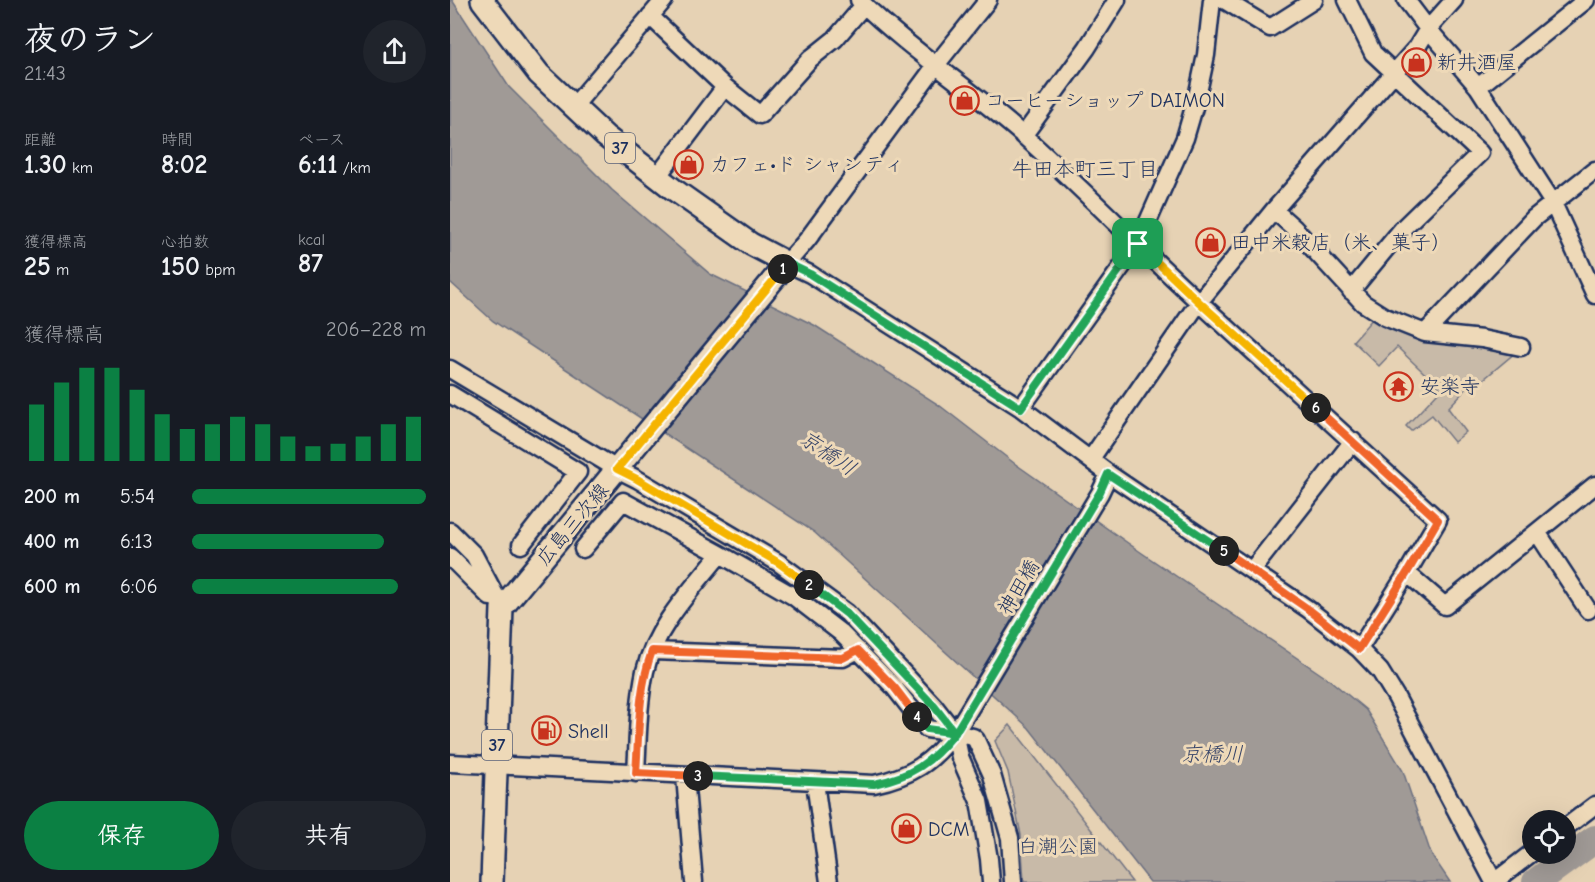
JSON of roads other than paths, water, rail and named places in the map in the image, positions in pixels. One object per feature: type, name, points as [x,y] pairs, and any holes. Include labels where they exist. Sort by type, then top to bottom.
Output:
[{"type":"main road","name":"37","points":[[482,0],[539,74],[605,136],[673,189],[751,244],[787,263]]},
{"type":"main road","name":"広島三次線","points":[[502,608],[787,263]]},
{"type":"main road","name":"37","points":[[492,882],[502,608]]},
{"type":"street","points":[[574,106],[664,0]]},
{"type":"street","points":[[988,0],[936,65],[807,240],[787,263],[810,274],[1021,408],[1108,474],[1308,609],[1359,649],[1380,671],[1396,698],[1494,882],[1522,860]]},
{"type":"street","points":[[1023,136],[1087,48],[1117,0]]},
{"type":"street","points":[[1021,408],[1138,244],[1185,138],[1206,55],[1212,0]]},
{"type":"street","points":[[1224,0],[1270,28],[1314,0]]},
{"type":"street","points":[[1347,0],[1373,53],[1480,153],[1402,228],[1351,291]]},
{"type":"street","points":[[1406,0],[1478,87],[1553,203],[1594,291]]},
{"type":"street","points":[[1090,460],[1199,302],[1274,210],[1417,47],[1428,29],[1454,0]]},
{"type":"street","points":[[1478,87],[1586,0]]},
{"type":"street","points":[[650,16],[725,87],[760,115],[810,59],[835,39],[862,2],[917,51],[955,79],[1023,136],[1199,302],[1438,520],[1359,649]]},
{"type":"street","points":[[657,177],[725,87]]},
{"type":"street","points":[[1425,333],[1534,218],[1595,170]]},
{"type":"street","points":[[1274,210],[1294,228],[1351,291],[1385,317],[1425,333],[1482,339],[1521,347]]},
{"type":"street","points":[[450,369],[779,563],[847,614],[934,706],[955,733],[960,757],[979,801],[991,882]]},
{"type":"street","points":[[450,394],[578,472],[521,545]]},
{"type":"street","points":[[1252,570],[1353,441]]},
{"type":"street","name":"神田橋","points":[[450,763],[874,784],[908,774],[931,760],[955,733],[1097,497],[1108,474]]},
{"type":"street","points":[[1407,573],[1445,606],[1595,485]]},
{"type":"street","points":[[583,549],[623,501],[793,596],[841,633],[894,687],[927,729],[974,737],[992,775],[1010,838],[1013,882]]},
{"type":"street","points":[[450,531],[474,555],[502,608]]},
{"type":"street","points":[[1537,532],[1588,610]]},
{"type":"street","points":[[636,773],[641,694],[645,669],[666,623],[720,554]]},
{"type":"street","points":[[450,557],[502,608]]},
{"type":"street","points":[[652,651],[843,658],[858,650]]},
{"type":"street","points":[[685,776],[694,882]]},
{"type":"street","points":[[815,782],[829,882]]},
{"type":"street","points":[[1576,819],[1595,805]]},
{"type":"water","name":"京橋川","points":[[450,0],[509,87],[612,190],[710,274],[814,325],[939,405],[1014,463],[1331,681],[1366,710],[1403,771],[1431,854],[1450,882],[1150,882],[1029,728],[814,532],[493,321],[450,282]]},
{"type":"waterway","points":[[1536,882],[1595,839]]},
{"type":"place","name":"新井酒屋","points":[[1416,62]]},
{"type":"place","name":"コーヒーショップ DAIMON","points":[[964,100]]},
{"type":"place","name":"カフェ•ド シャンティ","points":[[689,164]]},
{"type":"place","name":"田中米穀店（米、菓子）","points":[[1210,242]]},
{"type":"place","name":"安楽寺","points":[[1399,386]]},
{"type":"place","name":"Shell","points":[[547,731]]},
{"type":"place","name":"DCM","points":[[907,829]]},
{"type":"district","name":"牛田本町三丁目","points":[[1085,169]]},
{"type":"park label","name":"白潮公園","points":[[1058,846]]}]
